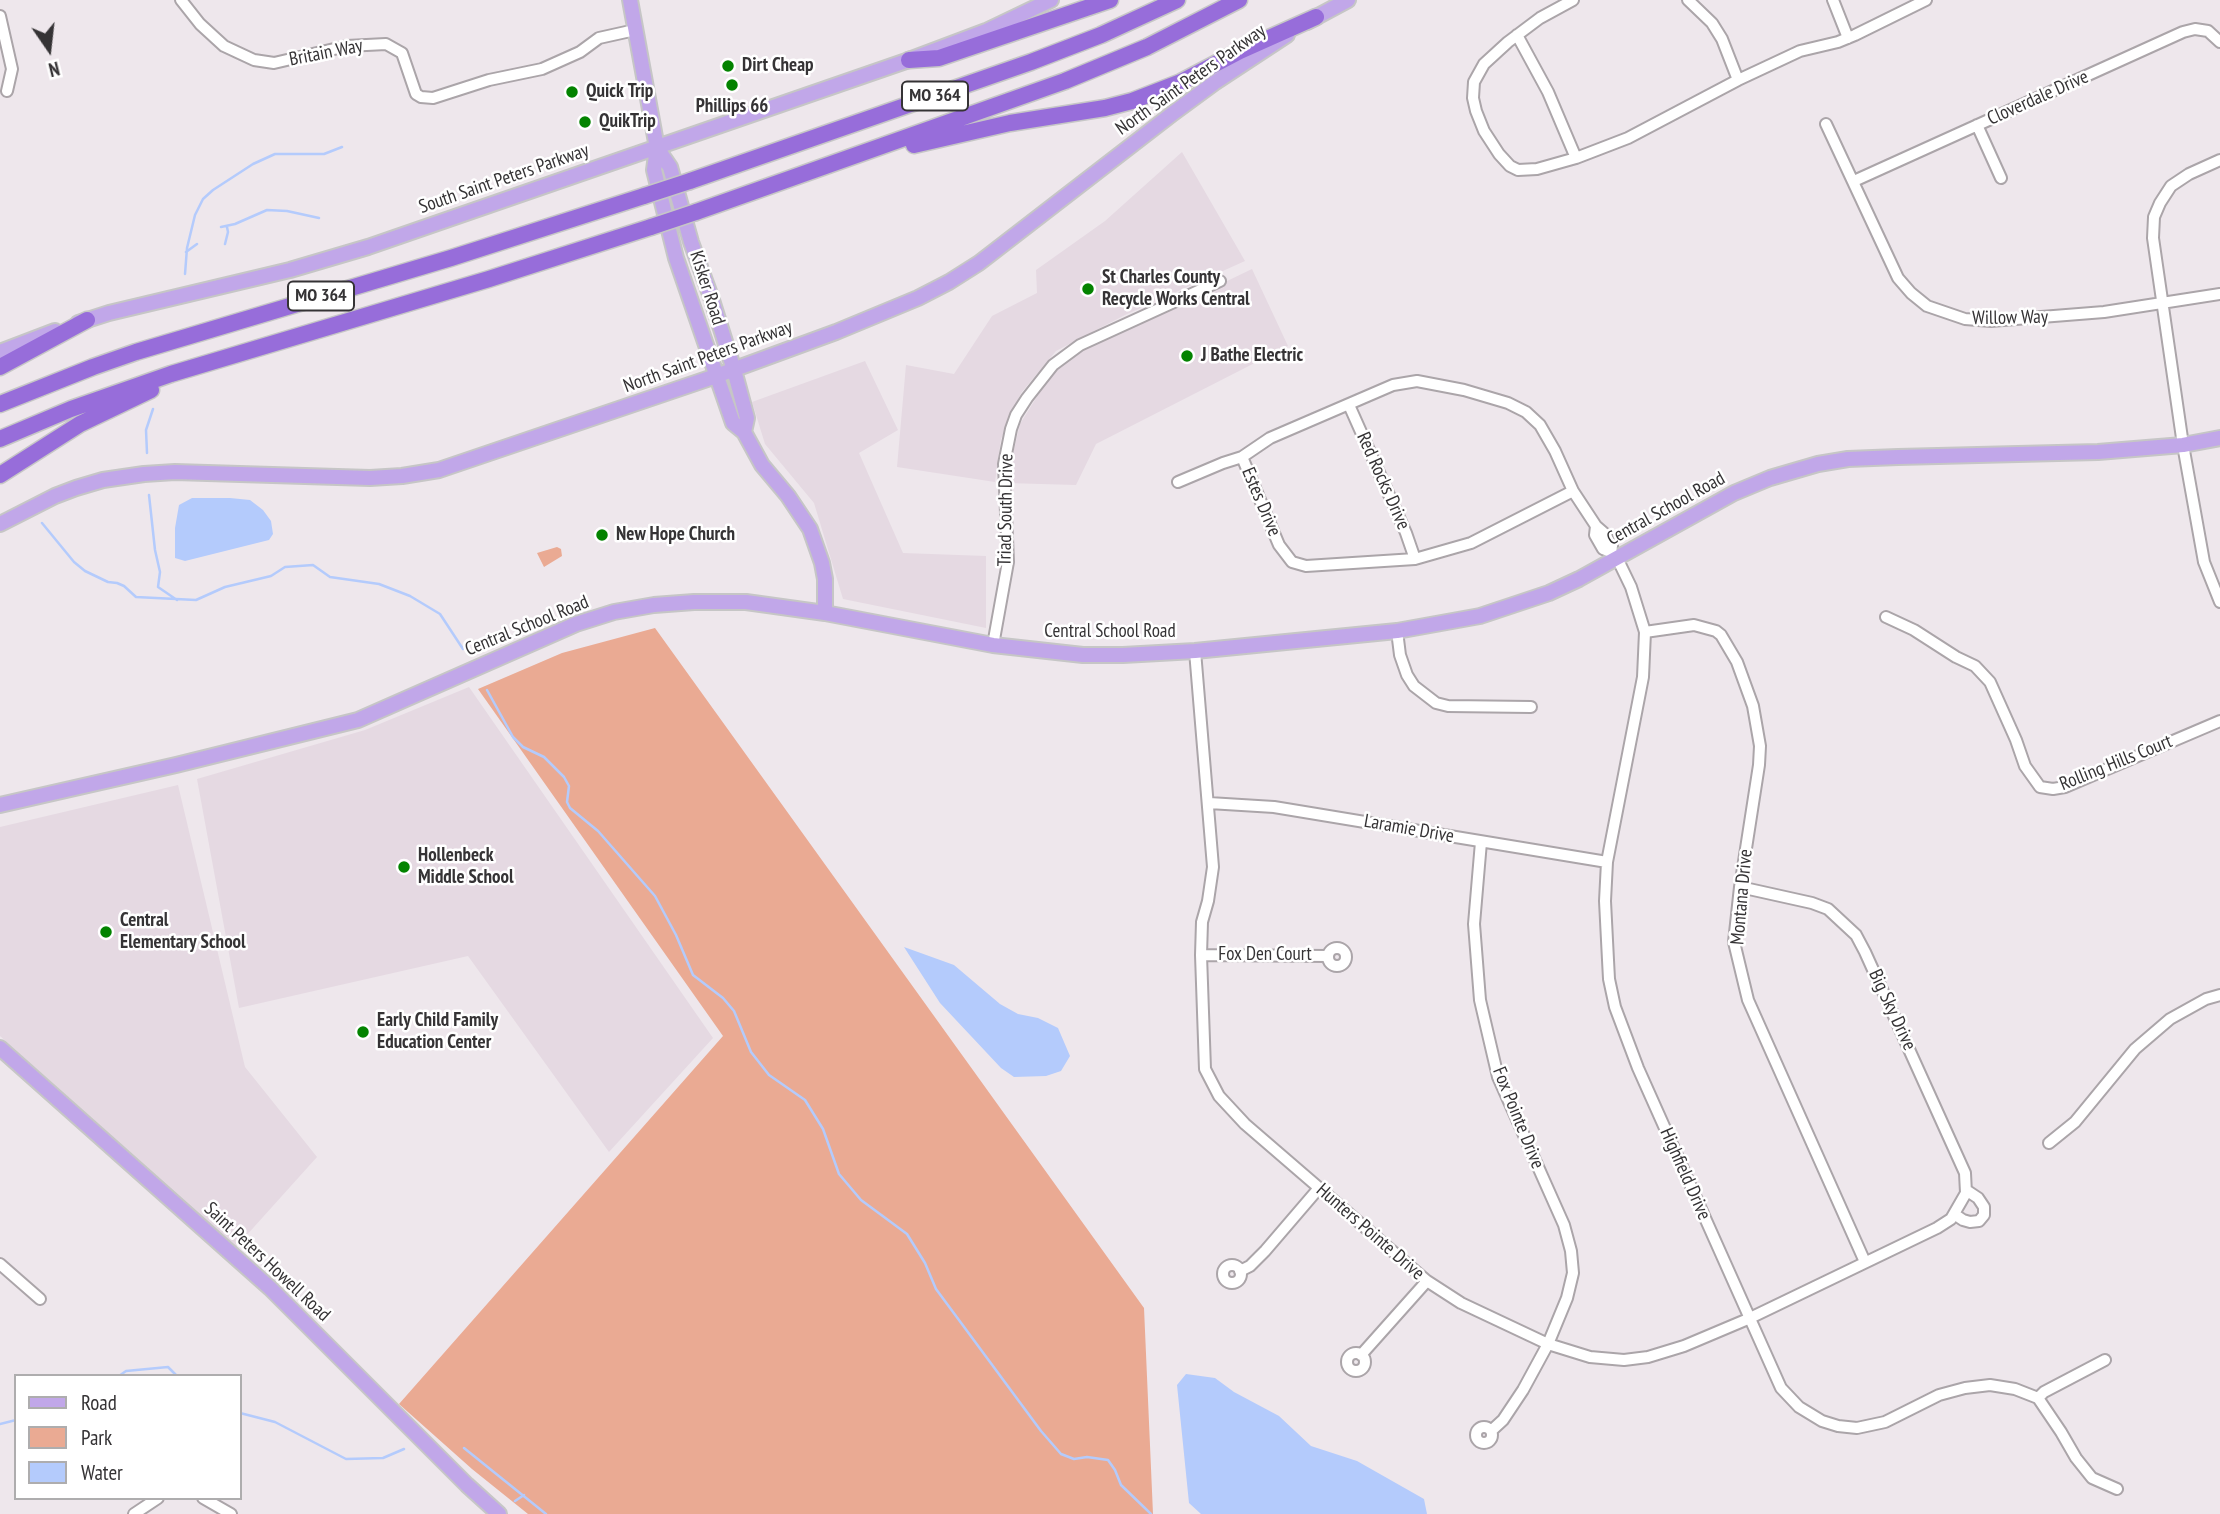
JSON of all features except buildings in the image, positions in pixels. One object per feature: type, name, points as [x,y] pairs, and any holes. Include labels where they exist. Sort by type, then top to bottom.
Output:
[{"type":"highway","points":[[909,60],[939,58],[1110,0]]},
{"type":"highway","name":"MO 364","points":[[0,404],[136,352],[451,258],[690,181],[1031,62],[1101,35],[1177,0]]},
{"type":"highway","name":"MO 364","points":[[0,439],[83,404],[214,361],[489,279],[844,161],[1065,81],[1114,61],[1239,0]]},
{"type":"highway","points":[[844,161],[1010,123],[1132,101],[1181,82],[1240,51],[1316,17]]},
{"type":"highway","points":[[0,367],[87,320]]},
{"type":"highway","points":[[0,475],[80,424],[214,361]]},
{"type":"main road","name":"Kisker Road","points":[[630,0],[657,148],[654,170],[676,258],[733,423],[744,432],[762,465],[788,496],[810,529],[825,579],[825,613]]},
{"type":"main road","name":"South Saint Peters Parkway","points":[[0,352],[87,320],[140,305],[326,260],[909,60],[986,31],[1051,0]]},
{"type":"main road","name":"North Saint Peters Parkway","points":[[0,524],[55,496],[103,480],[126,476],[175,472],[370,478],[439,470],[734,370],[883,314],[949,282],[1008,243],[1182,106],[1316,17],[1348,0]]},
{"type":"main road","name":"Kisker Road","points":[[657,148],[670,167],[691,242],[734,370],[747,418],[744,432]]},
{"type":"main road","name":"Central School Road","points":[[0,805],[358,720],[530,643],[614,612],[680,603],[746,601],[993,645],[1083,656],[1195,651],[1397,631],[1480,616],[1549,593],[1614,555],[1734,493],[1770,478],[1818,464],[1874,458],[2098,452],[2183,445],[2220,438]]},
{"type":"main road","name":"Saint Peters Howell Road","points":[[0,1048],[270,1288],[499,1514]]},
{"type":"street","name":"Britain Way","points":[[181,0],[200,24],[224,46],[254,60],[274,63],[347,46],[386,44],[401,54],[416,94],[421,97],[433,97],[489,80],[542,69],[580,52],[599,38],[635,30]]},
{"type":"street","points":[[1573,0],[1540,18],[1517,35],[1484,64],[1474,82],[1473,98],[1484,131],[1499,154],[1518,170],[1537,169],[1576,158],[1628,138],[1738,80],[1800,51],[1848,38],[1926,0]]},
{"type":"street","points":[[1688,0],[1712,23],[1738,80]]},
{"type":"street","points":[[1833,0],[1848,38]]},
{"type":"street","points":[[0,16],[12,69],[7,91]]},
{"type":"street","name":"Cloverdale Drive","points":[[1854,181],[2183,32],[2195,29],[2208,31],[2220,42]]},
{"type":"street","points":[[1517,35],[1548,92],[1576,158]]},
{"type":"street","name":"Willow Way","points":[[1826,124],[1898,278],[1927,306],[1947,315],[1991,321],[2025,319],[2104,312],[2220,294]]},
{"type":"street","points":[[1977,125],[2001,178]]},
{"type":"street","points":[[2220,160],[2189,174],[2171,186],[2154,217],[2153,238],[2183,445],[2204,562],[2220,602]]},
{"type":"street","name":"Triad South Drive","points":[[993,645],[1008,562],[1004,464],[1011,429],[1027,398],[1054,365],[1080,345],[1220,281]]},
{"type":"street","name":"Estes Drive","points":[[1573,491],[1471,543],[1415,558],[1306,566],[1292,562],[1279,545],[1242,457],[1270,438],[1393,384],[1417,381],[1440,384],[1508,403],[1526,412],[1540,425],[1573,491],[1596,526],[1604,533],[1614,555]]},
{"type":"street","name":"Red Rocks Drive","points":[[1349,405],[1415,558]]},
{"type":"street","points":[[1178,482],[1242,457]]},
{"type":"street","name":"Highfield Drive","points":[[1614,555],[1631,587],[1645,632],[1643,677],[1607,862],[1605,901],[1609,979],[1615,1007],[1634,1058],[1781,1388],[1799,1407],[1822,1421],[1857,1428],[1885,1422],[1939,1395],[1965,1388],[1990,1385],[2015,1389],[2038,1398]]},
{"type":"street","name":"Rolling Hills Court","points":[[1886,617],[1914,630],[1975,666],[1990,682],[2025,766],[2040,787],[2065,787],[2220,721]]},
{"type":"street","name":"Montana Drive","points":[[1645,632],[1694,625],[1708,627],[1721,635],[1737,662],[1753,706],[1760,746],[1759,765],[1734,942],[1748,1000],[1865,1262]]},
{"type":"street","points":[[1397,631],[1399,655],[1407,675],[1414,687],[1436,704],[1531,707]]},
{"type":"street","name":"Hunters Pointe Drive","points":[[1195,651],[1213,867],[1202,922],[1205,1069],[1219,1096],[1245,1124],[1427,1281],[1473,1310],[1548,1344],[1590,1357],[1635,1359],[1684,1346],[1748,1319],[1937,1228],[1951,1219],[1958,1210]]},
{"type":"street","name":"Laramie Drive","points":[[1209,803],[1274,807],[1607,862]]},
{"type":"street","name":"Fox Pointe Drive","points":[[1481,842],[1474,924],[1480,1000],[1501,1083],[1564,1225],[1573,1273],[1570,1289],[1548,1344],[1511,1408],[1491,1431]]},
{"type":"street","name":"Big Sky Drive","points":[[1740,887],[1828,909],[1856,935],[1965,1173],[1966,1190]]},
{"type":"street","name":"Fox Den Court","points":[[1201,955],[1328,956]]},
{"type":"street","points":[[2049,1143],[2075,1122],[2135,1049],[2170,1019],[2206,999],[2220,995]]},
{"type":"street","points":[[1240,1271],[1250,1266],[1265,1251],[1319,1188]]},
{"type":"street","points":[[1966,1190],[1978,1198],[1984,1207],[1984,1215],[1979,1221],[1970,1222],[1962,1220],[1958,1210],[1966,1190]]},
{"type":"street","points":[[0,1265],[40,1299]]},
{"type":"street","points":[[1361,1355],[1427,1281]]},
{"type":"street","points":[[2105,1360],[2044,1392],[2038,1398],[2092,1478],[2117,1489]]},
{"type":"street","points":[[134,1514],[155,1500]]},
{"type":"street","points":[[206,1500],[231,1514]]},
{"type":"shaded area","points":[[1182,152],[1245,261],[1125,315],[1056,351],[1021,393],[1001,439],[995,482],[897,467],[906,365],[954,374],[992,316],[1037,293],[1036,270],[1105,221]]},
{"type":"shaded area","points":[[1252,269],[1288,346],[1096,444],[1076,485],[1006,483],[1020,424],[1046,382],[1069,357]]},
{"type":"shaded area","points":[[865,361],[898,430],[859,453],[903,553],[986,556],[986,628],[843,599],[814,503],[765,444],[752,402]]},
{"type":"shaded area","name":"Hollenbeck Middle School","points":[[469,687],[713,1038],[609,1152],[468,956],[239,1008],[197,779],[365,730]]},
{"type":"shaded area","name":"Central Elementary School","points":[[178,785],[245,1067],[317,1157],[236,1247],[0,1036],[0,827]]},
{"type":"green space","points":[[557,547],[561,549],[562,556],[544,567],[537,553]]},
{"type":"green space","points":[[655,628],[1144,1308],[1153,1514],[528,1514],[399,1404],[723,1036],[478,689],[562,653]]},
{"type":"water","points":[[192,498],[250,500],[263,510],[271,521],[273,534],[269,540],[185,561],[175,558],[175,528],[179,505]]},
{"type":"water","points":[[904,947],[954,965],[1000,1004],[1018,1014],[1038,1018],[1058,1028],[1070,1056],[1061,1071],[1046,1076],[1014,1077],[1001,1068],[940,1003]]},
{"type":"water","points":[[1186,1374],[1215,1378],[1234,1392],[1279,1416],[1311,1446],[1357,1461],[1424,1499],[1427,1514],[1201,1514],[1189,1503],[1177,1385]]},
{"type":"waterway","points":[[185,274],[187,248],[195,215],[203,199],[213,190],[253,164],[275,154],[324,154],[342,147]]},
{"type":"waterway","points":[[221,227],[267,210],[319,218]]},
{"type":"waterway","points":[[225,244],[227,227]]},
{"type":"waterway","points":[[186,252],[197,244]]},
{"type":"waterway","points":[[147,453],[146,430],[153,409]]},
{"type":"waterway","points":[[149,495],[160,572],[158,587],[177,600]]},
{"type":"waterway","points":[[42,523],[74,562],[85,571],[124,586],[136,597],[196,600],[225,587],[271,576],[285,567],[313,565],[330,577],[379,584],[410,596],[440,614],[463,649]]},
{"type":"waterway","points":[[487,690],[513,737],[523,747],[544,757],[564,777],[569,786],[567,802],[570,808],[598,831],[655,896],[693,975],[723,998],[734,1011],[751,1052],[769,1075],[805,1100],[823,1129],[839,1174],[861,1200],[907,1234],[925,1263],[936,1289],[1041,1431],[1061,1454],[1074,1459],[1087,1457],[1108,1460],[1121,1485],[1151,1514]]},
{"type":"waterway","points":[[122,1374],[126,1371],[168,1367],[175,1374]]},
{"type":"waterway","points":[[242,1414],[275,1422],[346,1459],[383,1458],[404,1449]]},
{"type":"waterway","points":[[0,1424],[14,1420]]},
{"type":"waterway","points":[[464,1448],[546,1514]]},
{"type":"waterway","points":[[515,1501],[524,1495]]},
{"type":"place","name":"Dirt Cheap","points":[[728,66]]},
{"type":"place","name":"Phillips 66","points":[[732,85]]},
{"type":"place","name":"Quick Trip","points":[[572,92]]},
{"type":"place","name":"QuikTrip","points":[[585,122]]},
{"type":"place","name":"St Charles County Recycle Works Central","points":[[1088,289]]},
{"type":"place","name":"J Bathe Electric","points":[[1187,356]]},
{"type":"place","name":"New Hope Church","points":[[602,535]]},
{"type":"place","name":"Hollenbeck Middle School","points":[[404,867]]},
{"type":"place","name":"Central Elementary School","points":[[106,932]]},
{"type":"place","name":"Early Child Family Education Center","points":[[363,1032]]}]
